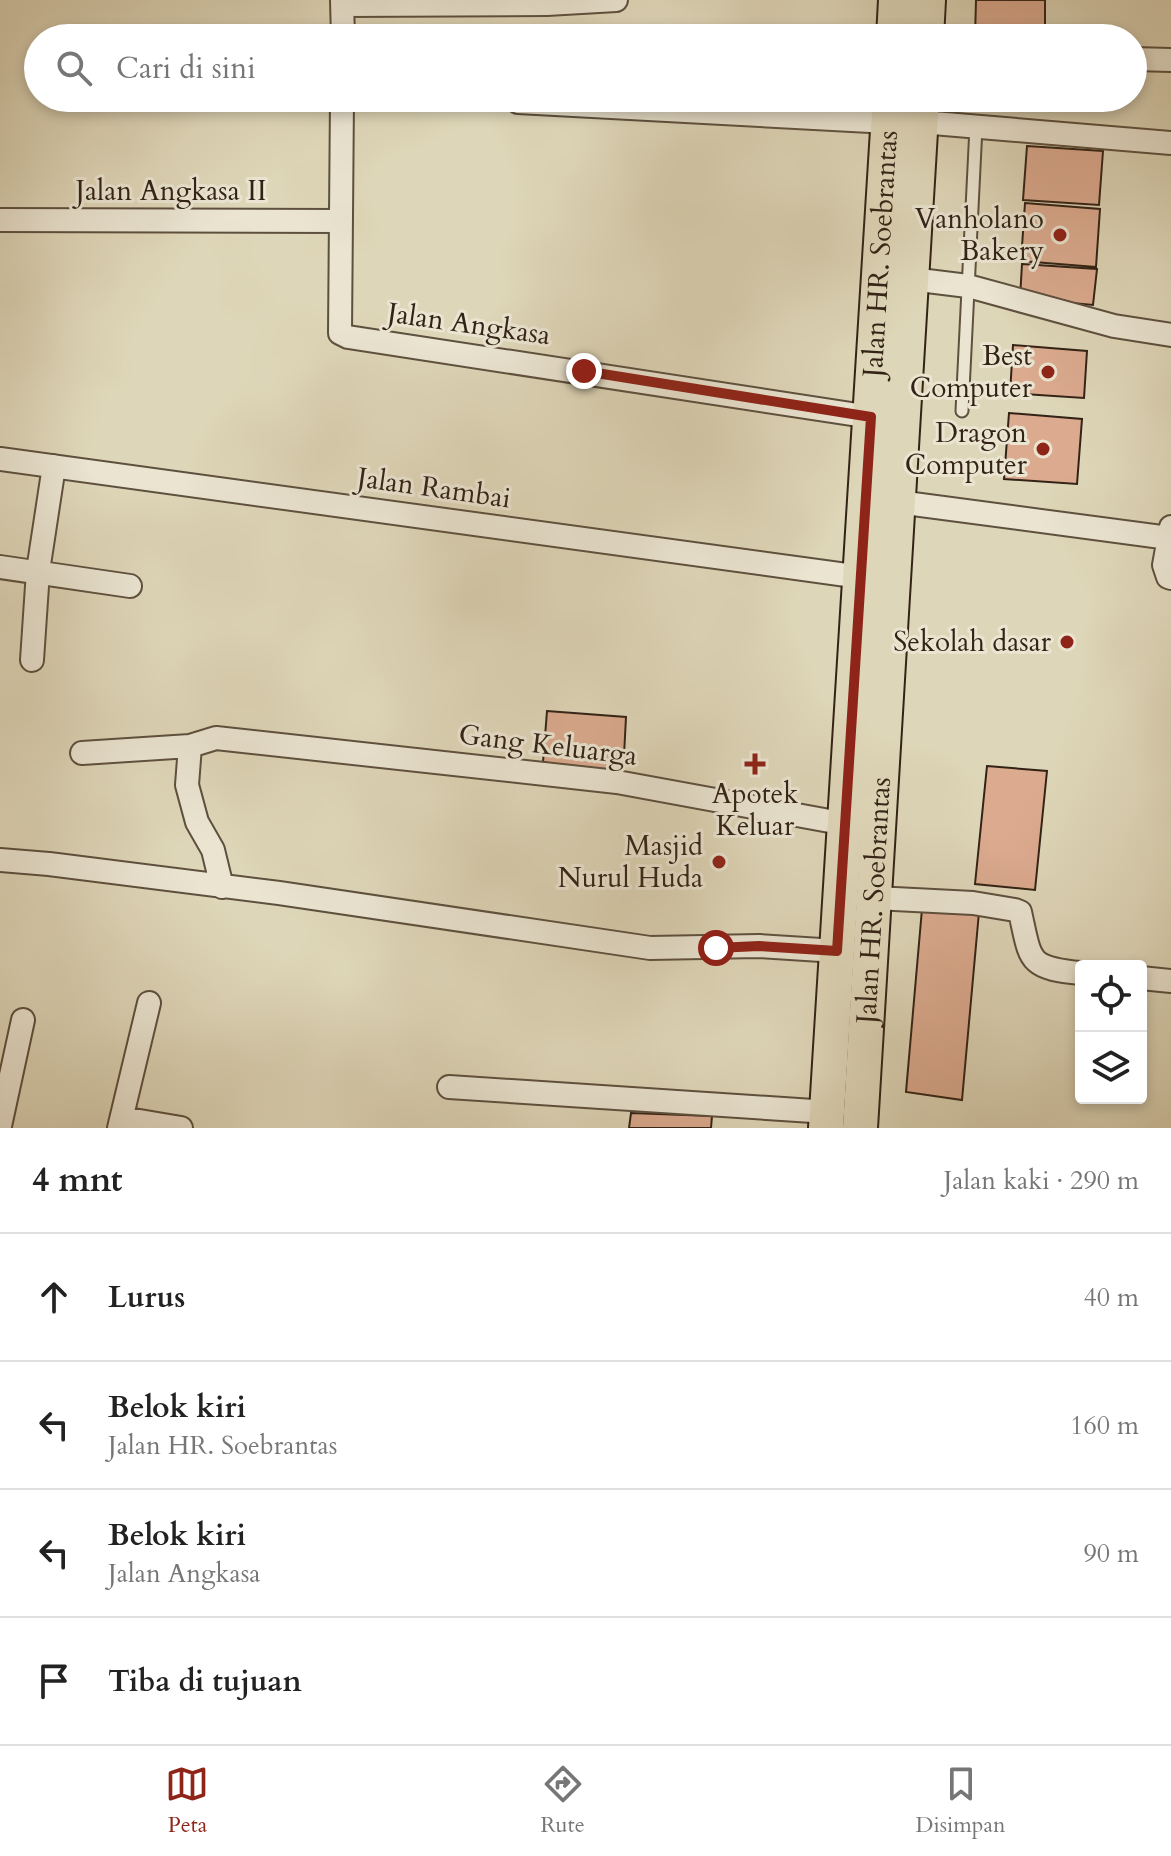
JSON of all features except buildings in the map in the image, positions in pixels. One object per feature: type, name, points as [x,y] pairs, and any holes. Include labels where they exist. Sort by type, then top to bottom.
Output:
[{"type":"main road","points":[[895,24],[896,0]]},
{"type":"main road","points":[[927,24],[928,0]]},
{"type":"main road","name":"Jalan HR. Soebrantas","points":[[860,1128],[911,279],[905,112]]},
{"type":"main road","name":"Jalan HR. Soebrantas","points":[[827,1120],[871,417],[905,112]]},
{"type":"main road","points":[[840,912],[874,906]]},
{"type":"street","points":[[343,24],[342,2],[547,4],[616,0]]},
{"type":"street","points":[[1147,59],[1171,60]]},
{"type":"street","name":"Jalan Angkasa","points":[[342,112],[340,333],[348,337],[871,417]]},
{"type":"street","points":[[913,112],[976,127],[1171,143]]},
{"type":"street","name":"Jalan Angkasa II","points":[[0,220],[341,221]]},
{"type":"street","points":[[911,279],[968,286],[1114,326],[1171,335]]},
{"type":"street","name":"Jalan Rambai","points":[[0,459],[861,577]]},
{"type":"street","points":[[32,660],[38,571],[54,466]]},
{"type":"street","points":[[898,502],[1170,532],[1164,565],[1171,578]]},
{"type":"street","points":[[0,567],[130,586]]},
{"type":"street","name":"Gang Keluarga","points":[[82,753],[190,746],[216,738],[241,740],[617,782],[846,824]]},
{"type":"street","points":[[190,746],[187,785],[197,822],[213,850],[222,887]]},
{"type":"street","points":[[0,860],[64,865],[650,948],[759,946],[837,951]]},
{"type":"street","points":[[874,906],[973,903],[1015,910],[1020,912],[1030,956],[1036,963],[1052,971],[1075,973]]},
{"type":"street","points":[[1147,979],[1171,981]]},
{"type":"street","points":[[149,1003],[121,1123],[181,1128]]},
{"type":"street","points":[[0,1126],[23,1020]]},
{"type":"street","points":[[449,1087],[827,1120]]},
{"type":"lane","points":[[962,411],[976,127]]},
{"type":"place","name":"Vanholano Bakery","points":[[1060,235]]},
{"type":"place","name":"Best Computer","points":[[1048,372]]},
{"type":"place","name":"Dragon Computer","points":[[1043,449]]},
{"type":"place","name":"Sekolah dasar","points":[[1067,642]]},
{"type":"place","name":"Apotek Keluar","points":[[755,764]]},
{"type":"place","name":"Masjid Nurul Huda","points":[[719,862]]},
{"type":"route","points":[[584,371],[871,417],[837,951],[759,946],[716,948]]}]
